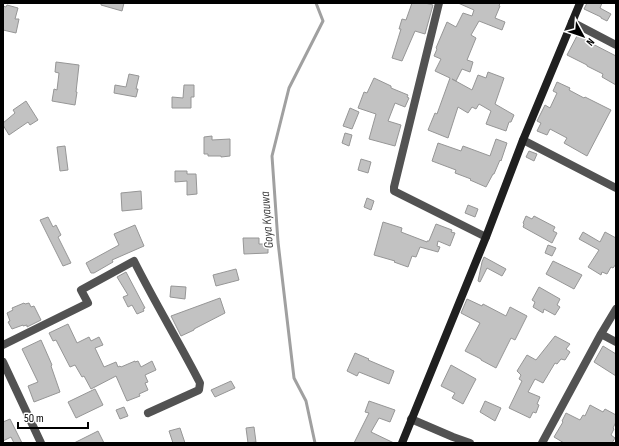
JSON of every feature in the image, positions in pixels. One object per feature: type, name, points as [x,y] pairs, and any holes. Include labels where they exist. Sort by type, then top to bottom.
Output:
[{"type":"street","points":[[439,3],[394,191],[486,237]]},
{"type":"street","points":[[402,443],[486,237],[523,140],[580,3]]},
{"type":"street","points":[[572,22],[616,46]]},
{"type":"street","points":[[523,140],[616,188]]},
{"type":"street","points":[[3,345],[88,303],[81,290],[134,261],[147,288],[185,354],[200,384],[198,390],[148,413]]},
{"type":"street","points":[[542,443],[616,309]]},
{"type":"street","points":[[601,334],[616,342]]},
{"type":"street","points":[[3,362],[41,443]]},
{"type":"street","points":[[412,419],[470,443]]},
{"type":"building","points":[[101,3],[124,3],[122,11],[101,5]]},
{"type":"building","points":[[412,3],[425,3],[433,5],[425,34],[415,31],[402,61],[392,58],[401,29],[399,29],[402,19],[406,20]]},
{"type":"building","points":[[458,3],[500,3],[495,18],[505,22],[502,30],[479,21],[471,35],[476,38],[467,60],[473,62],[470,72],[462,69],[456,81],[452,79],[472,90],[478,75],[486,78],[488,72],[504,78],[495,104],[514,115],[511,122],[509,122],[506,131],[486,124],[491,111],[479,104],[476,109],[472,107],[468,113],[458,107],[448,138],[428,130],[435,113],[437,114],[450,78],[435,71],[441,59],[434,56],[437,49],[436,48],[447,22],[456,27],[463,13],[472,16],[474,10]]},
{"type":"building","points":[[587,3],[602,3],[600,8],[611,14],[607,21],[584,9]]},
{"type":"building","points":[[7,5],[18,8],[15,19],[19,19],[16,33],[3,30],[3,6],[6,7]]},
{"type":"building","points":[[578,34],[587,38],[585,40],[616,56],[616,85],[602,77],[603,74],[567,55]]},
{"type":"building","points":[[56,62],[79,65],[75,105],[52,101],[54,89],[57,90],[59,73],[55,72]]},
{"type":"building","points":[[129,74],[139,76],[136,97],[114,93],[115,85],[126,87]]},
{"type":"building","points":[[374,78],[391,86],[391,88],[408,95],[407,97],[409,98],[405,107],[395,103],[388,121],[401,125],[395,146],[369,139],[376,114],[358,108],[364,92],[367,93]]},
{"type":"building","points":[[557,82],[570,88],[569,90],[584,98],[585,97],[611,110],[587,156],[564,143],[567,138],[550,129],[547,135],[537,131],[541,123],[537,121],[545,105],[550,108],[557,93],[553,91]]},
{"type":"building","points":[[184,85],[194,85],[194,97],[191,97],[191,108],[172,108],[172,97],[183,98]]},
{"type":"building","points":[[26,101],[38,120],[30,125],[28,122],[9,135],[3,123],[15,113],[13,110]]},
{"type":"building","points":[[350,108],[359,112],[352,129],[343,126]]},
{"type":"building","points":[[345,133],[352,135],[349,146],[342,143]]},
{"type":"building","points":[[212,136],[212,140],[230,139],[230,156],[208,156],[208,154],[204,154],[204,137]]},
{"type":"building","points":[[496,139],[507,143],[501,161],[500,160],[486,187],[455,173],[456,170],[432,161],[438,143],[461,151],[463,146],[490,156]]},
{"type":"building","points":[[65,146],[68,170],[60,171],[57,147]]},
{"type":"building","points":[[529,151],[537,154],[534,161],[526,157]]},
{"type":"building","points":[[361,159],[371,162],[368,173],[358,170]]},
{"type":"building","points":[[175,171],[187,171],[187,174],[196,174],[197,194],[187,195],[187,181],[175,182]]},
{"type":"building","points":[[141,191],[142,209],[122,211],[121,193]]},
{"type":"building","points":[[367,198],[374,201],[371,210],[364,207]]},
{"type":"building","points":[[468,205],[478,209],[475,217],[465,213]]},
{"type":"building","points":[[526,216],[532,219],[534,216],[555,227],[553,231],[557,233],[552,243],[523,227]]},
{"type":"building","points":[[48,217],[53,227],[56,225],[61,235],[58,237],[71,263],[63,266],[40,220]]},
{"type":"building","points":[[383,222],[402,228],[401,232],[427,242],[429,241],[436,224],[452,230],[451,232],[455,233],[450,246],[438,241],[437,246],[440,247],[438,252],[420,247],[416,257],[412,256],[408,267],[394,262],[395,261],[374,255]]},
{"type":"building","points":[[135,225],[144,246],[112,260],[113,262],[94,273],[91,273],[86,263],[119,245],[114,234]]},
{"type":"building","points":[[583,232],[600,242],[605,232],[616,238],[616,264],[613,268],[611,267],[607,274],[602,272],[601,275],[588,267],[599,250],[579,239]]},
{"type":"building","points":[[243,238],[259,238],[259,244],[268,244],[268,253],[244,254]]},
{"type":"building","points":[[548,245],[556,248],[552,256],[545,253]]},
{"type":"building","points":[[484,257],[506,269],[502,276],[487,268],[480,282],[478,281]]},
{"type":"building","points":[[553,261],[582,275],[574,289],[546,274]]},
{"type":"building","points":[[236,269],[239,280],[216,286],[213,275]]},
{"type":"building","points":[[126,272],[145,308],[143,309],[144,311],[137,314],[132,305],[128,307],[123,297],[128,295],[117,277]]},
{"type":"building","points":[[171,286],[186,287],[185,299],[170,297]]},
{"type":"building","points":[[539,287],[560,299],[557,305],[560,307],[555,315],[544,309],[543,313],[533,307],[535,302],[532,300]]},
{"type":"building","points":[[220,298],[225,313],[181,336],[171,316]]},
{"type":"building","points":[[467,299],[482,306],[483,304],[506,316],[510,307],[527,316],[515,340],[511,338],[496,368],[465,351],[480,323],[461,313]]},
{"type":"building","points":[[24,303],[29,303],[31,307],[34,306],[41,320],[27,327],[27,325],[23,325],[12,329],[8,322],[10,321],[7,313],[13,310],[12,308]]},
{"type":"building","points":[[68,324],[77,343],[89,337],[91,341],[99,337],[103,345],[95,348],[104,367],[116,362],[118,367],[121,367],[138,361],[141,367],[152,361],[156,370],[145,375],[148,382],[145,383],[148,390],[139,394],[140,396],[127,401],[116,376],[91,389],[84,376],[82,377],[75,365],[70,367],[56,340],[53,341],[49,333]]},
{"type":"building","points":[[555,336],[570,344],[566,349],[570,352],[565,360],[561,359],[557,364],[555,363],[543,383],[535,379],[528,392],[540,397],[537,404],[539,405],[536,413],[533,412],[530,418],[509,408],[522,381],[519,379],[521,375],[517,371],[527,355],[536,360]]},
{"type":"building","points":[[41,340],[52,365],[51,366],[60,392],[34,402],[28,386],[38,382],[22,349]]},
{"type":"building","points":[[603,346],[616,354],[616,376],[594,362]]},
{"type":"building","points":[[355,353],[394,371],[389,384],[359,372],[357,376],[347,371]]},
{"type":"building","points":[[451,365],[476,379],[463,404],[452,398],[455,393],[441,386]]},
{"type":"building","points":[[231,381],[235,388],[215,397],[211,390]]},
{"type":"building","points":[[95,389],[103,405],[76,418],[68,402]]},
{"type":"building","points":[[369,401],[395,410],[390,422],[379,418],[371,432],[394,443],[354,443],[369,413],[365,412]]},
{"type":"building","points":[[485,401],[501,408],[495,421],[480,412]]},
{"type":"building","points":[[590,405],[603,412],[605,409],[616,415],[616,422],[611,435],[615,438],[612,443],[564,443],[554,437],[563,422],[562,421],[566,413],[580,420],[583,415],[585,416]]},
{"type":"building","points":[[124,407],[128,416],[120,419],[116,410]]},
{"type":"building","points":[[10,419],[22,443],[14,443],[11,437],[3,441],[3,422]]},
{"type":"building","points":[[254,427],[256,442],[248,443],[246,428]]},
{"type":"building","points":[[180,428],[185,443],[173,443],[169,431]]},
{"type":"building","points":[[98,431],[104,443],[74,443]]},
{"type":"waterway","name":"Goya Kyauwa","points":[[315,443],[306,401],[294,378],[278,242],[272,156],[289,88],[323,21],[316,3]]}]
